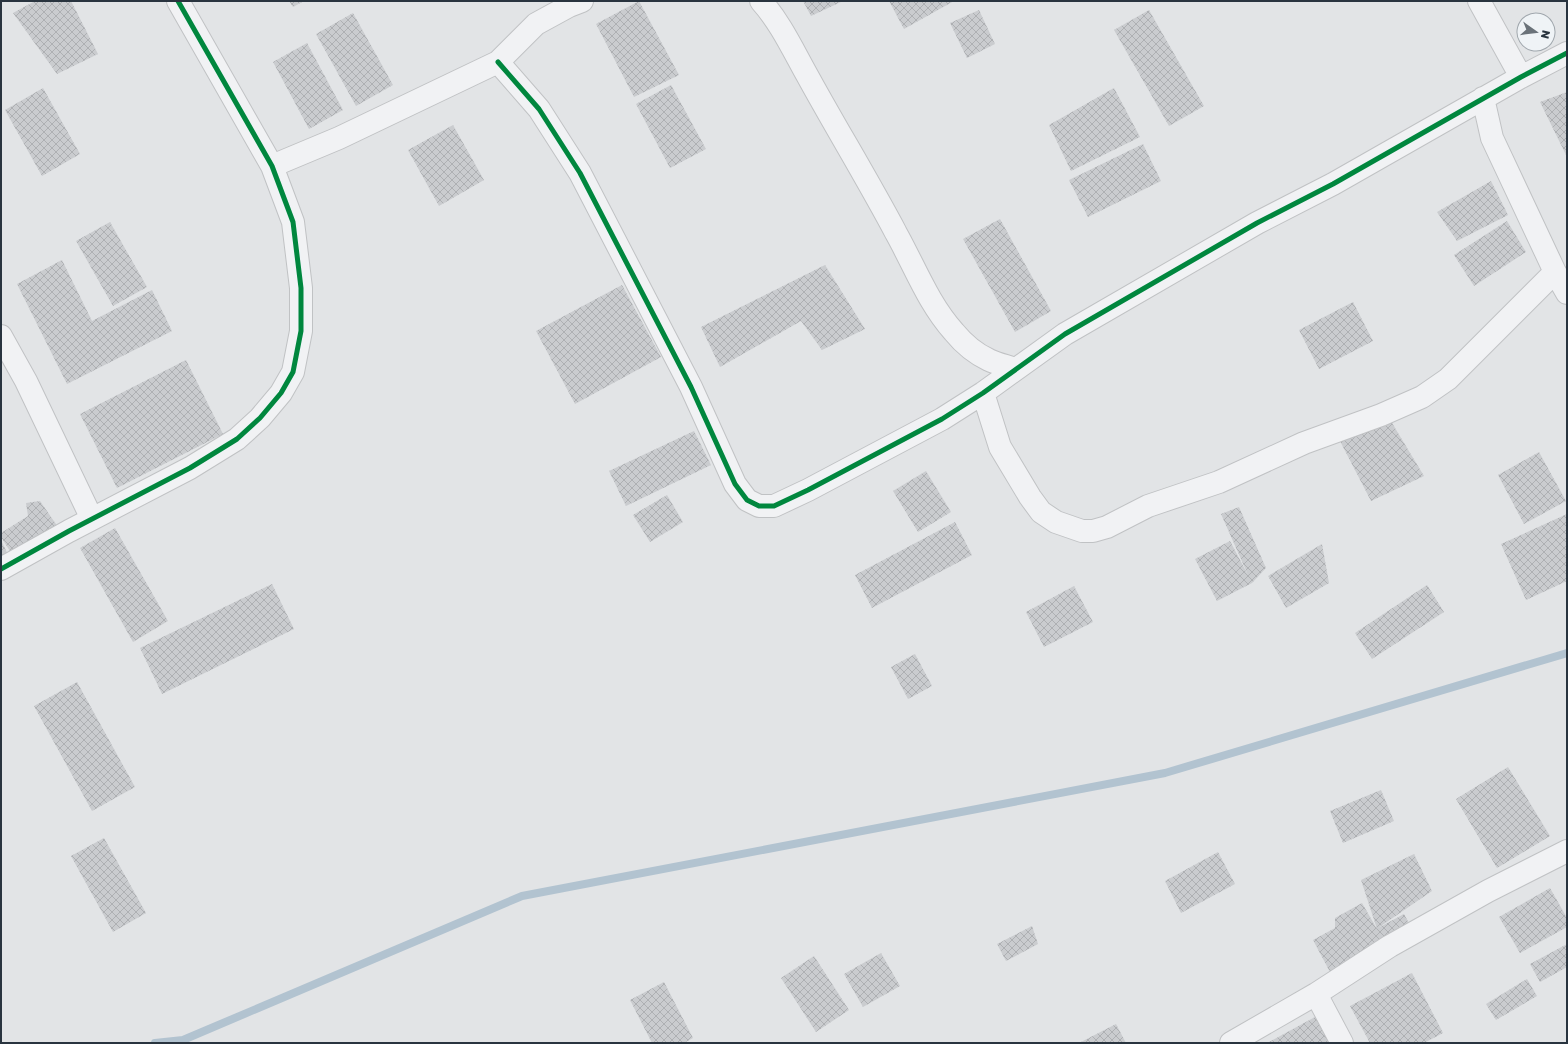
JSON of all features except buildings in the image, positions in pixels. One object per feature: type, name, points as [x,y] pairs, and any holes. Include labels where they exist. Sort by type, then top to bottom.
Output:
[{"type":"street","points":[[1,569],[92,519],[190,468],[237,439],[260,418],[281,393],[293,372],[301,331],[301,288],[293,222],[272,166],[178,1]]},
{"type":"street","points":[[272,166],[339,138],[498,62],[536,24],[569,6],[582,1]]},
{"type":"street","points":[[761,1],[784,34],[845,140],[897,234],[931,300],[943,319],[971,349],[990,360],[1015,369]]},
{"type":"street","points":[[1479,1],[1521,77]]},
{"type":"street","points":[[498,62],[539,109],[580,173],[691,387],[735,484],[747,500],[759,506],[774,506],[808,490],[942,419],[983,393],[1065,334],[1257,223],[1334,184],[1483,98],[1567,53]]},
{"type":"street","points":[[1483,98],[1492,138],[1567,293]]},
{"type":"street","points":[[983,393],[1000,447],[1030,497],[1041,512],[1056,522],[1082,531],[1093,531],[1108,527],[1148,506],[1219,482],[1304,443],[1381,415],[1422,397],[1448,379],[1556,272]]},
{"type":"street","points":[[1,336],[26,381],[92,519]]},
{"type":"street","points":[[1231,1043],[1316,994],[1390,946],[1425,926],[1488,891],[1567,851]]},
{"type":"street","points":[[1316,994],[1342,1043]]},
{"type":"waterway","points":[[155,1043],[183,1040],[522,896],[1165,773],[1567,653]]},
{"type":"cycle path","points":[[1,569],[69,531],[190,468],[237,439],[260,418],[281,393],[293,372],[301,331],[301,288],[293,222],[272,166],[178,1]]},
{"type":"cycle path","points":[[498,62],[539,109],[580,173],[691,387],[735,484],[747,500],[759,506],[774,506],[808,490],[942,419],[983,393],[1065,334],[1257,223],[1333,184],[1521,77],[1567,53]]}]
